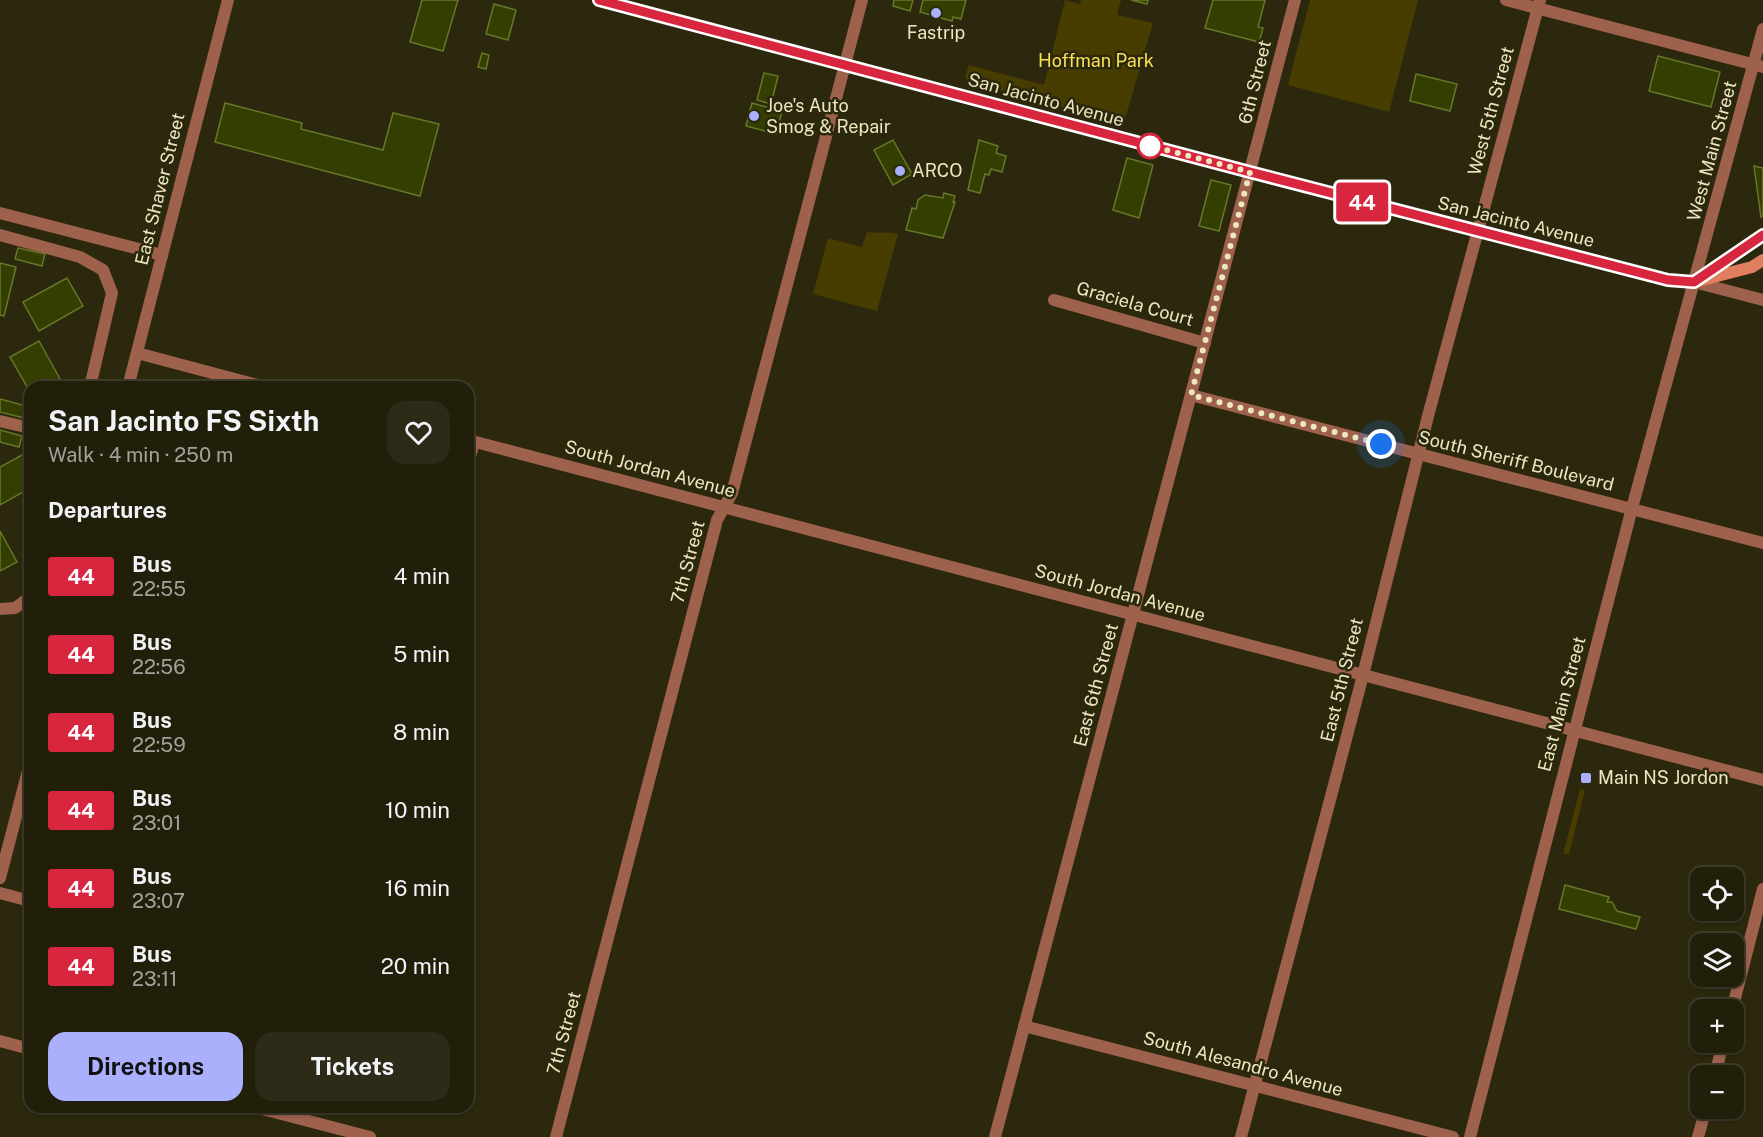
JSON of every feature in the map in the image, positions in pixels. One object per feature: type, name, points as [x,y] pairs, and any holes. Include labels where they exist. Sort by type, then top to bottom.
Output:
[{"type":"main road","name":"San Jacinto Avenue","points":[[599,0],[1477,231],[1668,280],[1694,282]]},
{"type":"main road","points":[[1694,282],[1763,235]]},
{"type":"main road","points":[[1694,282],[1752,267],[1763,260]]},
{"type":"street","name":"East Shaver Street","points":[[130,381],[228,0]]},
{"type":"street","name":"7th Street","points":[[556,1137],[717,520],[732,492],[861,0]]},
{"type":"street","name":"6th Street","points":[[1250,172],[1295,0]]},
{"type":"street","points":[[1506,0],[1539,4],[1758,66]]},
{"type":"street","name":"West 5th Street","points":[[1477,231],[1539,4]]},
{"type":"street","name":"West Main Street","points":[[1694,282],[1758,66],[1763,29]]},
{"type":"street","name":"East 6th Street","points":[[995,1137],[1250,172]]},
{"type":"street","points":[[0,213],[162,255]]},
{"type":"street","name":"East 5th Street","points":[[1241,1137],[1477,231]]},
{"type":"street","points":[[0,235],[80,257],[103,270],[112,293],[91,381]]},
{"type":"street","name":"San Jacinto Avenue","points":[[1694,282],[1763,300]]},
{"type":"street","name":"East Main Street","points":[[1470,1137],[1632,508],[1694,282]]},
{"type":"street","name":"Graciela Court","points":[[1054,300],[1205,343]]},
{"type":"street","points":[[137,353],[242,381]]},
{"type":"street","name":"South Sheriff Boulevard","points":[[1191,395],[1763,543]]},
{"type":"street","points":[[0,421],[24,427]]},
{"type":"street","name":"South Jordan Avenue","points":[[474,442],[1763,780]]},
{"type":"street","points":[[0,609],[15,608],[24,601]]},
{"type":"street","points":[[0,878],[24,786]]},
{"type":"street","points":[[1735,999],[1763,890]]},
{"type":"street","points":[[0,893],[24,899]]},
{"type":"street","name":"South Alesandro Avenue","points":[[1024,1026],[1453,1137]]},
{"type":"street","points":[[0,1041],[24,1047]]},
{"type":"street","points":[[278,1113],[370,1137]]},
{"type":"street","points":[[1698,1137],[1703,1119]]},
{"type":"green space","name":"Hoffman Park","points":[[1065,0],[1080,4],[1081,0],[1121,0],[1117,15],[1153,23],[1125,119],[1105,118],[971,83],[965,77],[969,65],[1044,85]]},
{"type":"green space","points":[[1310,0],[1418,0],[1389,112],[1288,85]]},
{"type":"green space","points":[[867,232],[898,234],[877,311],[813,294],[828,238],[862,247]]},
{"type":"green space","points":[[1580,789],[1585,790],[1569,854],[1563,854]]},
{"type":"building","points":[[422,0],[458,0],[443,51],[410,42]]},
{"type":"building","points":[[894,0],[913,0],[910,11],[893,6]]},
{"type":"building","points":[[923,0],[966,0],[961,19],[953,17],[952,21],[920,12]]},
{"type":"building","points":[[1131,0],[1148,0],[1147,4]]},
{"type":"building","points":[[1213,0],[1265,0],[1258,27],[1263,28],[1259,42],[1205,28]]},
{"type":"building","points":[[494,4],[516,10],[508,40],[486,34]]},
{"type":"building","points":[[482,53],[489,55],[486,69],[478,67]]},
{"type":"building","points":[[1658,56],[1720,72],[1711,107],[1649,91]]},
{"type":"building","points":[[764,73],[778,76],[771,104],[757,100]]},
{"type":"building","points":[[1416,74],[1457,84],[1450,111],[1410,101]]},
{"type":"building","points":[[225,103],[302,123],[301,129],[383,150],[393,113],[439,124],[420,196],[215,142]]},
{"type":"building","points":[[752,103],[782,111],[776,134],[746,126]]},
{"type":"building","points":[[893,140],[912,174],[893,185],[874,150]]},
{"type":"building","points":[[979,140],[998,146],[996,153],[1006,156],[1002,172],[991,169],[989,175],[985,174],[980,193],[968,190]]},
{"type":"building","points":[[1127,158],[1153,165],[1139,218],[1113,210]]},
{"type":"building","points":[[1754,166],[1763,168],[1763,216],[1761,217]]},
{"type":"building","points":[[1211,180],[1231,185],[1219,231],[1199,226]]},
{"type":"building","points":[[944,193],[955,196],[953,202],[955,202],[943,238],[906,230],[912,208],[916,209],[918,200],[925,195],[943,198]]},
{"type":"building","points":[[18,248],[45,254],[42,266],[15,259]]},
{"type":"building","points":[[0,263],[16,267],[4,316],[0,315]]},
{"type":"building","points":[[67,278],[83,306],[39,331],[23,302]]},
{"type":"building","points":[[39,341],[61,381],[24,382],[10,357]]},
{"type":"building","points":[[0,399],[24,405],[24,418],[0,412]]},
{"type":"building","points":[[0,430],[22,436],[19,447],[0,442]]},
{"type":"building","points":[[22,455],[24,459],[24,491],[0,505],[0,467]]},
{"type":"building","points":[[0,531],[17,562],[0,571]]},
{"type":"building","points":[[1565,885],[1609,897],[1607,902],[1612,902],[1617,911],[1640,917],[1636,929],[1559,909]]},
{"type":"bus line","name":"44","points":[[599,0],[1668,280],[1694,282],[1763,235]]},
{"type":"place","name":"Fastrip","points":[[936,13]]},
{"type":"place","name":"Joe's Auto Smog & Repair","points":[[754,116]]},
{"type":"place","name":"ARCO","points":[[900,171]]},
{"type":"place","name":"Main NS Jordon","points":[[1586,778]]},
{"type":"route","points":[[1150,146],[1143,144],[1250,172],[1191,395],[1381,444]]}]
